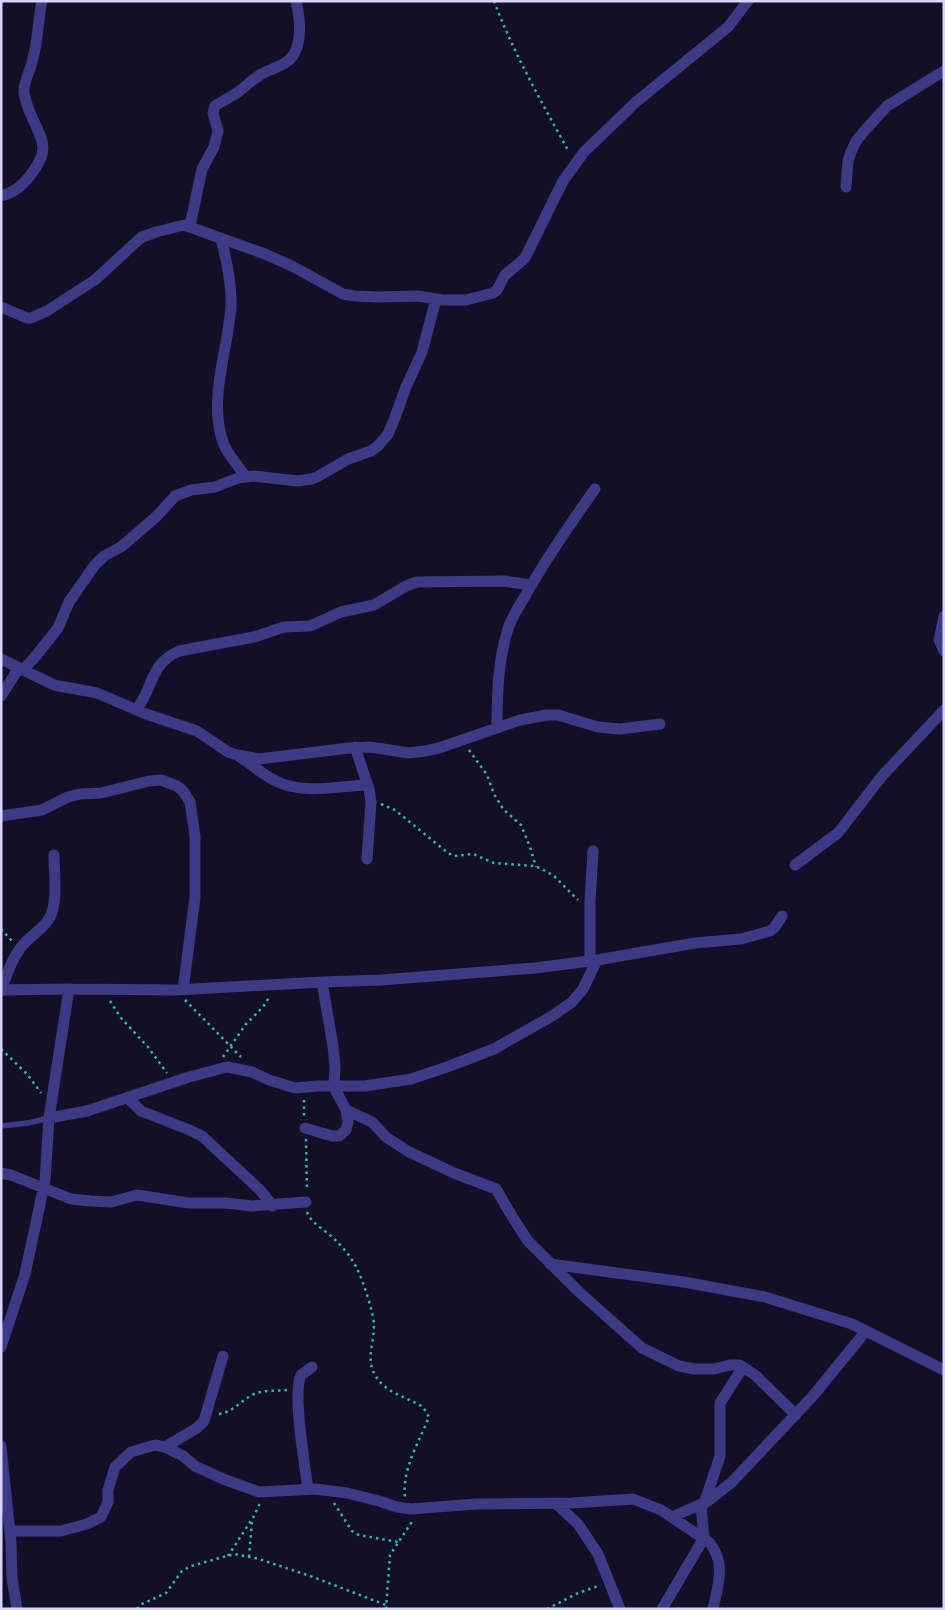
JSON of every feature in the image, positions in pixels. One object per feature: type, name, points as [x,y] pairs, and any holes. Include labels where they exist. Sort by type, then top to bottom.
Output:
[{"type":"street","points":[[1,196],[17,190],[41,158],[42,140],[24,94],[25,82],[31,67],[36,42],[42,1]]},
{"type":"street","points":[[190,226],[202,169],[214,146],[218,131],[213,113],[215,106],[237,93],[262,74],[274,69],[290,58],[295,50],[300,21],[296,1]]},
{"type":"street","points":[[1,307],[27,318],[40,315],[96,279],[135,242],[171,227],[184,225],[266,254],[343,294],[355,296],[417,296],[466,300],[481,298],[497,290],[504,275],[525,258],[563,181],[584,152],[636,102],[728,27],[748,1]]},
{"type":"street","points":[[846,187],[848,161],[851,152],[862,135],[887,106],[944,71]]},
{"type":"street","points":[[221,238],[228,268],[231,304],[225,350],[218,382],[217,410],[225,446],[246,477]]},
{"type":"street","points":[[1,696],[21,669],[35,657],[58,628],[69,602],[85,578],[104,556],[122,548],[157,516],[175,496],[191,490],[215,487],[238,478],[270,477],[298,481],[310,479],[378,446],[388,434],[422,352],[436,298]]},
{"type":"street","points":[[496,726],[498,676],[507,630],[531,585],[566,529],[595,489]]},
{"type":"street","points":[[136,710],[144,701],[153,676],[161,663],[170,655],[179,651],[254,637],[276,629],[310,626],[341,612],[374,605],[406,586],[417,582],[504,581],[531,585]]},
{"type":"street","points":[[944,616],[940,640],[944,651]]},
{"type":"street","points":[[1,659],[54,685],[97,693],[136,710],[197,731],[274,780],[294,788],[311,790],[367,784]]},
{"type":"street","points":[[795,865],[838,833],[882,776],[944,710]]},
{"type":"street","points":[[237,756],[259,759],[355,748],[385,749],[409,753],[439,748],[496,726],[547,715],[558,716],[598,727],[620,729],[660,724]]},
{"type":"street","points":[[355,748],[371,802],[367,859]]},
{"type":"street","points":[[1,816],[42,810],[68,797],[80,794],[101,793],[161,780],[184,791],[190,802],[195,836],[195,897],[179,990]]},
{"type":"street","points":[[49,1112],[87,1111],[174,1082],[227,1067],[241,1069],[285,1086],[303,1088],[318,1086],[365,1086],[411,1079],[447,1068],[494,1049],[552,1016],[572,1002],[583,990],[594,960],[590,912],[593,851]]},
{"type":"street","points":[[54,855],[54,891],[50,917],[22,945],[1,990],[179,990],[381,980],[535,968],[695,943],[717,942],[754,936],[776,928],[782,916]]},
{"type":"street","points":[[305,1128],[332,1136],[339,1136],[346,1130],[348,1122],[346,1110],[334,1087],[334,1046],[322,982]]},
{"type":"street","points":[[1,1347],[25,1274],[44,1187],[49,1112],[69,989]]},
{"type":"street","points":[[128,1098],[141,1112],[187,1128],[209,1142],[260,1190],[273,1206]]},
{"type":"street","points":[[346,1110],[372,1122],[386,1137],[409,1152],[496,1189],[528,1241],[550,1264],[642,1348],[686,1368],[709,1369],[740,1365],[756,1374],[796,1415]]},
{"type":"street","points":[[1,1173],[44,1187],[71,1199],[91,1201],[111,1202],[137,1195],[188,1203],[220,1202],[252,1206],[273,1206],[306,1202]]},
{"type":"street","points":[[550,1264],[684,1282],[765,1298],[852,1324],[944,1370]]},
{"type":"street","points":[[672,1517],[702,1504],[732,1482],[796,1415],[866,1331]]},
{"type":"street","points":[[165,1447],[197,1428],[204,1421],[223,1356]]},
{"type":"street","points":[[308,1489],[298,1388],[301,1376],[312,1367]]},
{"type":"street","points":[[662,1609],[704,1538],[702,1504],[720,1456],[720,1403],[743,1367]]},
{"type":"street","points":[[6,1525],[60,1531],[87,1524],[101,1517],[108,1502],[108,1490],[114,1467],[131,1452],[155,1445],[165,1447],[183,1456],[195,1466],[223,1479],[254,1490],[264,1492],[308,1489],[326,1490],[347,1493],[411,1509],[476,1504],[633,1499],[649,1504],[672,1517],[704,1538],[714,1548],[720,1564],[719,1582],[713,1609]]},
{"type":"street","points":[[1,1446],[6,1525],[16,1609]]},
{"type":"street","points":[[554,1503],[578,1524],[593,1546],[620,1609]]},
{"type":"lane","points":[[1,1126],[28,1123],[49,1112]]},
{"type":"path","points":[[494,1],[503,26],[528,77],[575,163]]},
{"type":"path","points":[[461,739],[486,775],[503,809],[521,825],[536,866]]},
{"type":"path","points":[[371,802],[395,810],[454,856],[473,854],[494,863],[536,866],[554,876],[590,912]]},
{"type":"path","points":[[1,929],[20,949]]},
{"type":"path","points":[[213,1070],[246,1024],[263,1007],[278,985]]},
{"type":"path","points":[[103,990],[121,1018],[174,1082]]},
{"type":"path","points":[[179,990],[230,1047]]},
{"type":"path","points":[[1,1049],[27,1074],[49,1112]]},
{"type":"path","points":[[137,1609],[142,1604],[166,1593],[182,1571],[191,1566],[234,1554],[313,1577],[386,1607],[390,1555],[414,1519],[404,1488],[406,1477],[429,1416],[423,1407],[384,1386],[372,1371],[370,1353],[374,1324],[370,1305],[357,1269],[340,1245],[309,1217],[306,1202],[307,1180],[303,1088]]},
{"type":"path","points":[[207,1415],[228,1412],[249,1397],[261,1392],[298,1388]]},
{"type":"path","points":[[326,1490],[352,1531],[359,1535],[398,1542]]},
{"type":"path","points":[[228,1556],[252,1519],[264,1492]]},
{"type":"path","points":[[249,1557],[252,1519]]},
{"type":"path","points":[[547,1609],[576,1594],[610,1582]]}]
